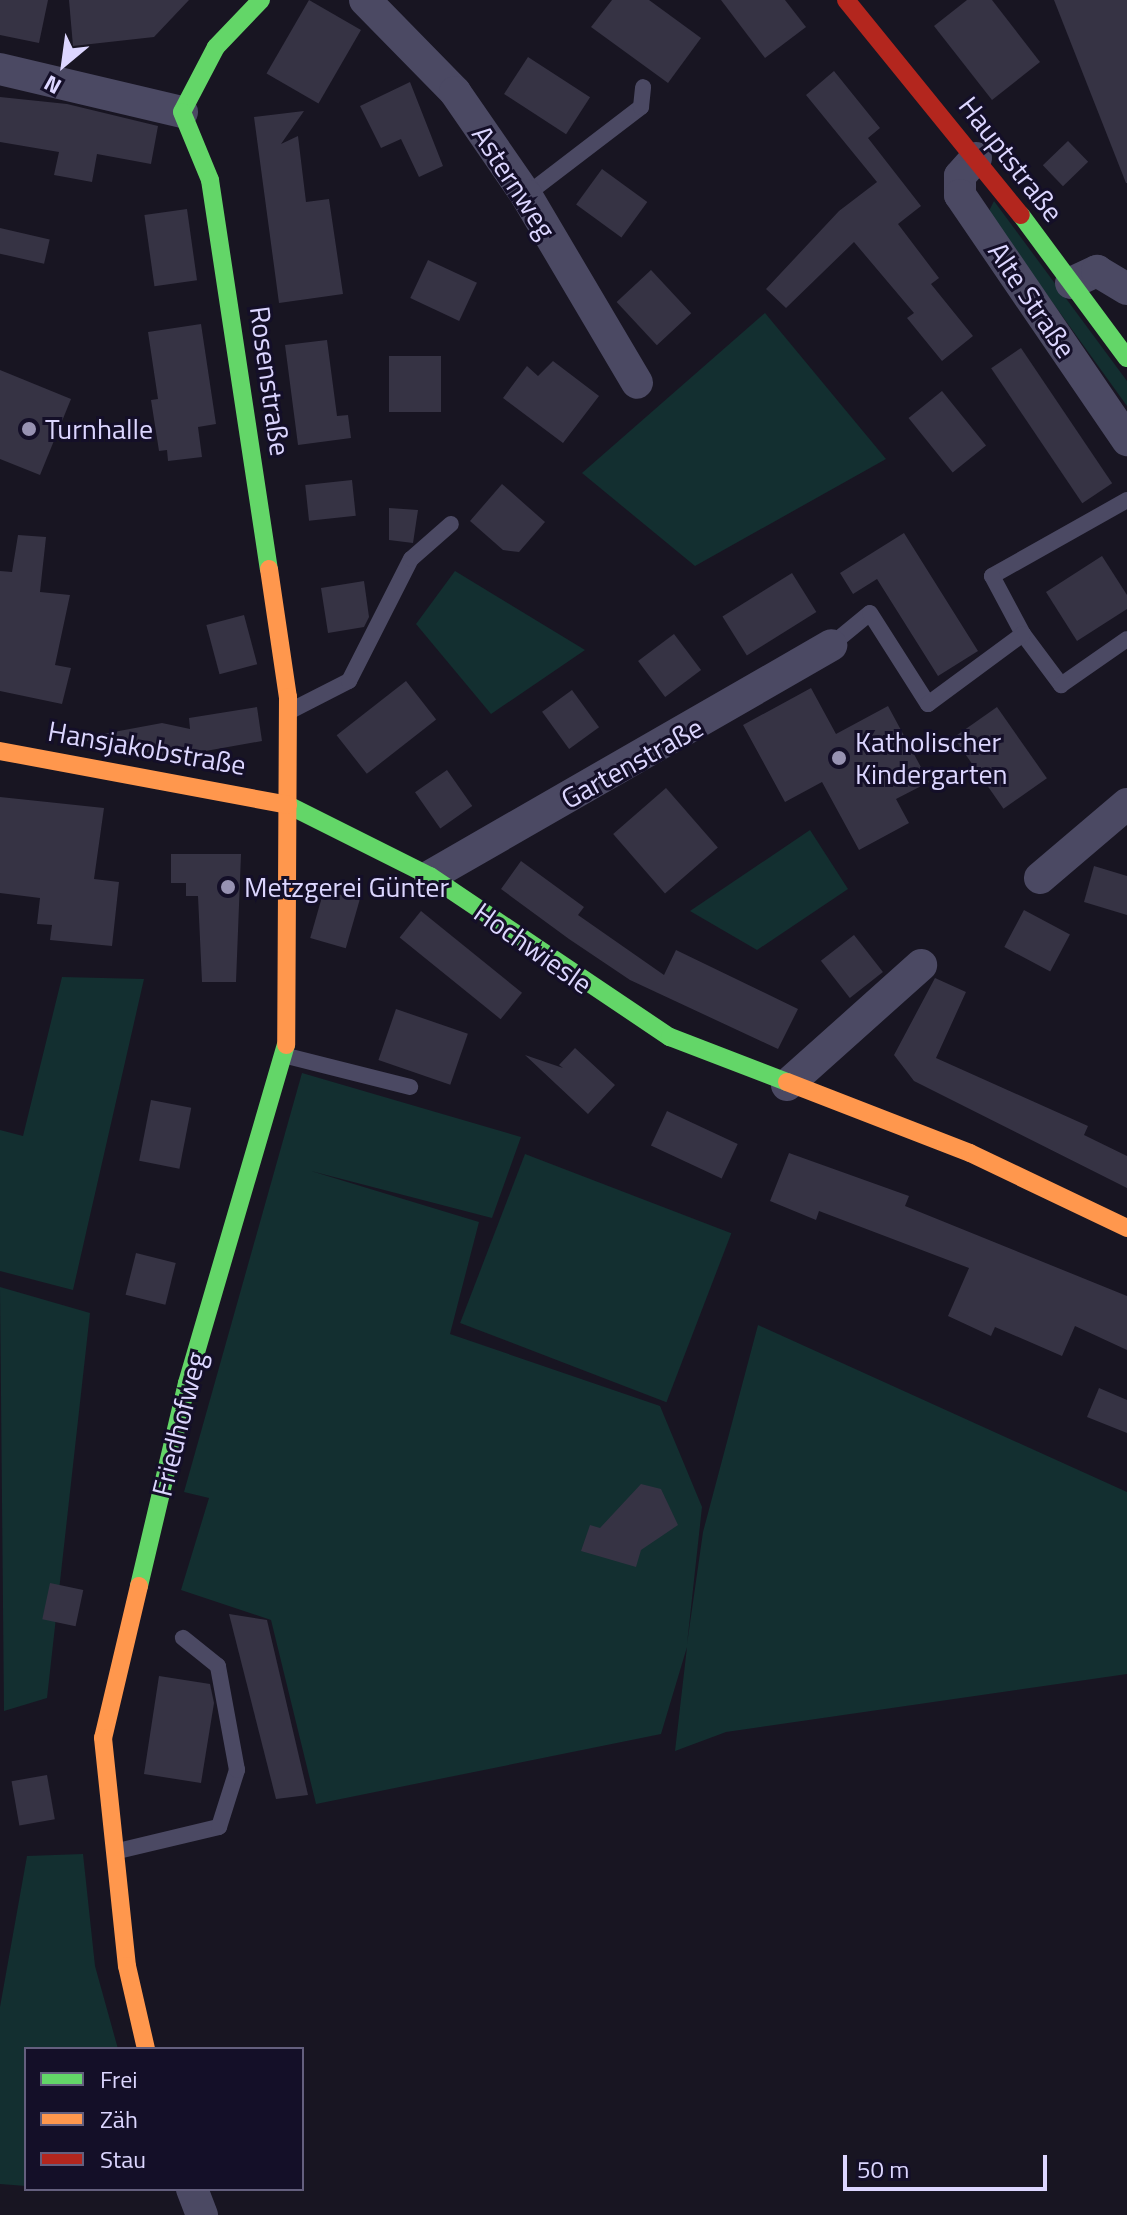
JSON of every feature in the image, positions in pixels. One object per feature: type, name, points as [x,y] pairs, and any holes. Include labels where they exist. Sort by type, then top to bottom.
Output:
[{"type":"street","points":[[0,69],[182,112],[216,47],[261,0]]},
{"type":"street","name":"Asternweg","points":[[365,0],[455,92],[526,195],[637,383]]},
{"type":"street","name":"Hauptstraße","points":[[846,0],[976,158],[1127,358]]},
{"type":"street","name":"Rosenstraße","points":[[182,112],[210,180],[228,278],[288,711],[283,802]]},
{"type":"street","name":"Alte Straße","points":[[976,158],[960,176],[960,195],[1127,440]]},
{"type":"street","points":[[1071,283],[1097,271],[1127,289]]},
{"type":"street","name":"Gartenstraße","points":[[430,876],[831,645]]},
{"type":"street","name":"Hansjakobstraße","points":[[0,751],[283,802]]},
{"type":"street","name":"Hochwiesle","points":[[283,802],[430,876],[670,1037],[787,1085],[970,1153],[1127,1228]]},
{"type":"street","name":"Friedhofweg","points":[[146,2047],[112,1853],[103,1738],[187,1383],[286,1056],[283,802]]},
{"type":"street","points":[[1040,878],[1127,804]]},
{"type":"street","points":[[787,1085],[921,965]]},
{"type":"street","points":[[193,2191],[202,2215]]},
{"type":"lane","points":[[526,195],[641,107],[643,87]]},
{"type":"lane","points":[[1127,500],[992,576],[1023,634],[1061,685],[1127,639]]},
{"type":"lane","points":[[288,711],[349,681],[411,559],[451,524]]},
{"type":"lane","points":[[831,645],[870,613],[928,704],[1023,634]]},
{"type":"lane","points":[[286,1056],[410,1087]]},
{"type":"lane","points":[[112,1853],[219,1827],[237,1770],[218,1666],[183,1638]]},
{"type":"green space","points":[[994,201],[1127,381],[1127,406],[988,213]]},
{"type":"green space","points":[[765,313],[886,459],[695,566],[582,473]]},
{"type":"green space","points":[[455,571],[585,650],[491,714],[416,624]]},
{"type":"green space","points":[[810,830],[848,889],[757,950],[690,911]]},
{"type":"green space","points":[[62,977],[144,979],[73,1290],[0,1271],[0,1130],[23,1136]]},
{"type":"green space","points":[[302,1073],[521,1137],[492,1218],[311,1171],[479,1222],[450,1334],[660,1406],[702,1507],[687,1644],[703,1532],[758,1325],[1127,1492],[1127,1674],[726,1732],[675,1751],[687,1647],[661,1734],[316,1804],[271,1620],[181,1590],[209,1498],[184,1492]]},
{"type":"green space","points":[[525,1154],[731,1233],[666,1402],[460,1323]]},
{"type":"green space","points":[[0,1287],[90,1313],[47,1698],[4,1711]]},
{"type":"green space","points":[[83,1854],[95,1966],[117,2047],[24,2047],[24,2186],[0,2184],[0,2007],[27,1856]]},
{"type":"building","points":[[0,0],[48,0],[39,43],[0,35]]},
{"type":"building","points":[[69,0],[189,0],[154,37],[73,46]]},
{"type":"building","points":[[309,0],[361,30],[318,104],[266,74]]},
{"type":"building","points":[[612,0],[649,0],[701,38],[668,83],[591,27]]},
{"type":"building","points":[[721,0],[785,0],[806,27],[765,58]]},
{"type":"building","points":[[967,0],[992,0],[1040,62],[992,100],[934,26]]},
{"type":"building","points":[[1054,0],[1127,0],[1127,183],[1126,183]]},
{"type":"building","points":[[528,57],[590,97],[566,134],[504,94]]},
{"type":"building","points":[[834,71],[880,128],[868,138],[921,206],[898,224],[939,278],[931,284],[973,336],[942,361],[907,318],[914,313],[854,242],[786,308],[766,289],[839,211],[877,182],[806,95]]},
{"type":"building","points":[[410,82],[443,166],[419,177],[401,139],[381,148],[360,106]]},
{"type":"building","points":[[0,97],[67,104],[158,126],[151,164],[97,154],[92,182],[54,175],[59,152],[0,142]]},
{"type":"building","points":[[304,111],[281,144],[298,136],[306,202],[329,199],[343,294],[279,303],[254,117]]},
{"type":"building","points":[[1068,141],[1088,162],[1063,186],[1043,165]]},
{"type":"building","points":[[602,169],[647,202],[621,238],[576,205]]},
{"type":"building","points":[[187,209],[197,280],[154,286],[144,215]]},
{"type":"building","points":[[0,228],[50,239],[44,264],[0,254]]},
{"type":"building","points":[[428,260],[477,283],[459,321],[410,298]]},
{"type":"building","points":[[651,270],[691,313],[657,345],[617,302]]},
{"type":"building","points":[[201,324],[216,424],[198,427],[202,457],[168,461],[167,450],[159,451],[151,400],[158,399],[148,332]]},
{"type":"building","points":[[327,340],[337,416],[348,415],[351,438],[298,445],[285,345]]},
{"type":"building","points":[[1021,348],[1112,483],[1082,503],[991,368]]},
{"type":"building","points":[[389,356],[441,356],[441,412],[389,412]]},
{"type":"building","points":[[553,361],[599,396],[563,443],[503,398],[527,366],[538,376]]},
{"type":"building","name":"Turnhalle","points":[[0,370],[71,399],[40,475],[0,459]]},
{"type":"building","points":[[942,391],[986,445],[953,472],[909,418]]},
{"type":"building","points":[[352,480],[356,516],[309,521],[305,485]]},
{"type":"building","points":[[502,484],[545,522],[519,552],[503,550],[470,521]]},
{"type":"building","points":[[389,508],[418,510],[413,543],[389,540]]},
{"type":"building","points":[[904,533],[978,651],[938,676],[877,579],[853,594],[840,573]]},
{"type":"building","points":[[18,535],[46,537],[40,592],[70,595],[55,665],[71,668],[62,704],[0,691],[0,571],[12,572]]},
{"type":"building","points":[[1102,556],[1127,595],[1127,609],[1077,641],[1046,592]]},
{"type":"building","points":[[792,573],[816,612],[747,655],[722,616]]},
{"type":"building","points":[[364,581],[369,617],[364,627],[328,633],[321,588]]},
{"type":"building","points":[[244,615],[257,664],[220,674],[206,625]]},
{"type":"building","points":[[674,634],[701,670],[665,697],[638,661]]},
{"type":"building","points":[[406,681],[436,720],[367,774],[337,735]]},
{"type":"building","name":"Katholischer Kindergarten","points":[[811,688],[836,734],[888,706],[929,782],[896,799],[909,823],[859,850],[822,782],[785,802],[743,725]]},
{"type":"building","points":[[572,690],[599,727],[569,749],[542,712]]},
{"type":"building","points":[[257,707],[262,741],[172,757],[76,739],[162,723],[190,729],[189,718]]},
{"type":"building","points":[[997,707],[1047,778],[1003,809],[954,737]]},
{"type":"building","points":[[447,770],[472,806],[440,828],[415,792]]},
{"type":"building","points":[[666,788],[718,848],[665,894],[613,834]]},
{"type":"building","points":[[0,797],[104,808],[94,879],[119,882],[112,946],[50,940],[52,925],[37,924],[40,898],[0,893]]},
{"type":"building","points":[[171,854],[241,854],[236,982],[202,982],[198,896],[186,896],[186,883],[171,883]]},
{"type":"building","points":[[521,861],[584,907],[578,915],[664,975],[676,950],[798,1009],[778,1049],[630,980],[569,939],[501,889]]},
{"type":"building","points":[[1094,866],[1127,876],[1127,915],[1084,902]]},
{"type":"building","points":[[324,890],[360,900],[346,948],[310,938]]},
{"type":"building","points":[[1024,910],[1070,934],[1050,971],[1004,947]]},
{"type":"building","points":[[421,911],[522,993],[501,1019],[400,937]]},
{"type":"building","points":[[854,935],[883,972],[850,998],[821,961]]},
{"type":"building","points":[[935,978],[966,992],[936,1058],[1088,1126],[1084,1135],[1127,1156],[1127,1188],[914,1081],[894,1055]]},
{"type":"building","points":[[396,1009],[468,1034],[450,1085],[378,1060]]},
{"type":"building","points":[[575,1048],[615,1085],[588,1114],[525,1055],[563,1068],[559,1065]]},
{"type":"building","points":[[151,1100],[191,1108],[179,1169],[139,1161]]},
{"type":"building","points":[[667,1111],[738,1144],[722,1178],[651,1145]]},
{"type":"building","points":[[789,1153],[909,1196],[905,1206],[1127,1296],[1127,1350],[1075,1326],[1062,1356],[995,1327],[991,1336],[948,1316],[969,1268],[819,1211],[816,1220],[770,1201]]},
{"type":"building","points":[[136,1253],[176,1263],[165,1305],[126,1295]]},
{"type":"building","points":[[1099,1388],[1127,1400],[1127,1433],[1087,1417]]},
{"type":"building","points":[[641,1484],[661,1489],[678,1525],[641,1550],[636,1567],[581,1551],[590,1525],[600,1528]]},
{"type":"building","points":[[50,1583],[83,1590],[76,1626],[42,1619]]},
{"type":"building","points":[[229,1614],[267,1620],[308,1795],[276,1799]]},
{"type":"building","points":[[159,1676],[210,1684],[214,1703],[201,1783],[144,1774]]},
{"type":"building","points":[[47,1775],[55,1819],[19,1826],[12,1781]]},
{"type":"traffic: fast","points":[[261,0],[216,47],[182,112],[210,180],[269,569]]},
{"type":"traffic: fast","points":[[1021,215],[1127,358]]},
{"type":"traffic: fast","points":[[288,805],[430,876],[670,1037],[787,1082]]},
{"type":"traffic: fast","points":[[139,1586],[187,1383],[286,1045]]},
{"type":"traffic: slow","points":[[269,569],[288,697],[286,1045]]},
{"type":"traffic: slow","points":[[0,751],[288,805]]},
{"type":"traffic: slow","points":[[787,1082],[970,1153],[1127,1228]]},
{"type":"traffic: slow","points":[[139,1586],[103,1738],[127,1966],[146,2047]]},
{"type":"traffic: jam","points":[[846,0],[1021,215]]},
{"type":"place","name":"Turnhalle","points":[[29,429]]},
{"type":"place","name":"Katholischer Kindergarten","points":[[839,758]]},
{"type":"place","name":"Metzgerei Günter","points":[[228,887]]}]
